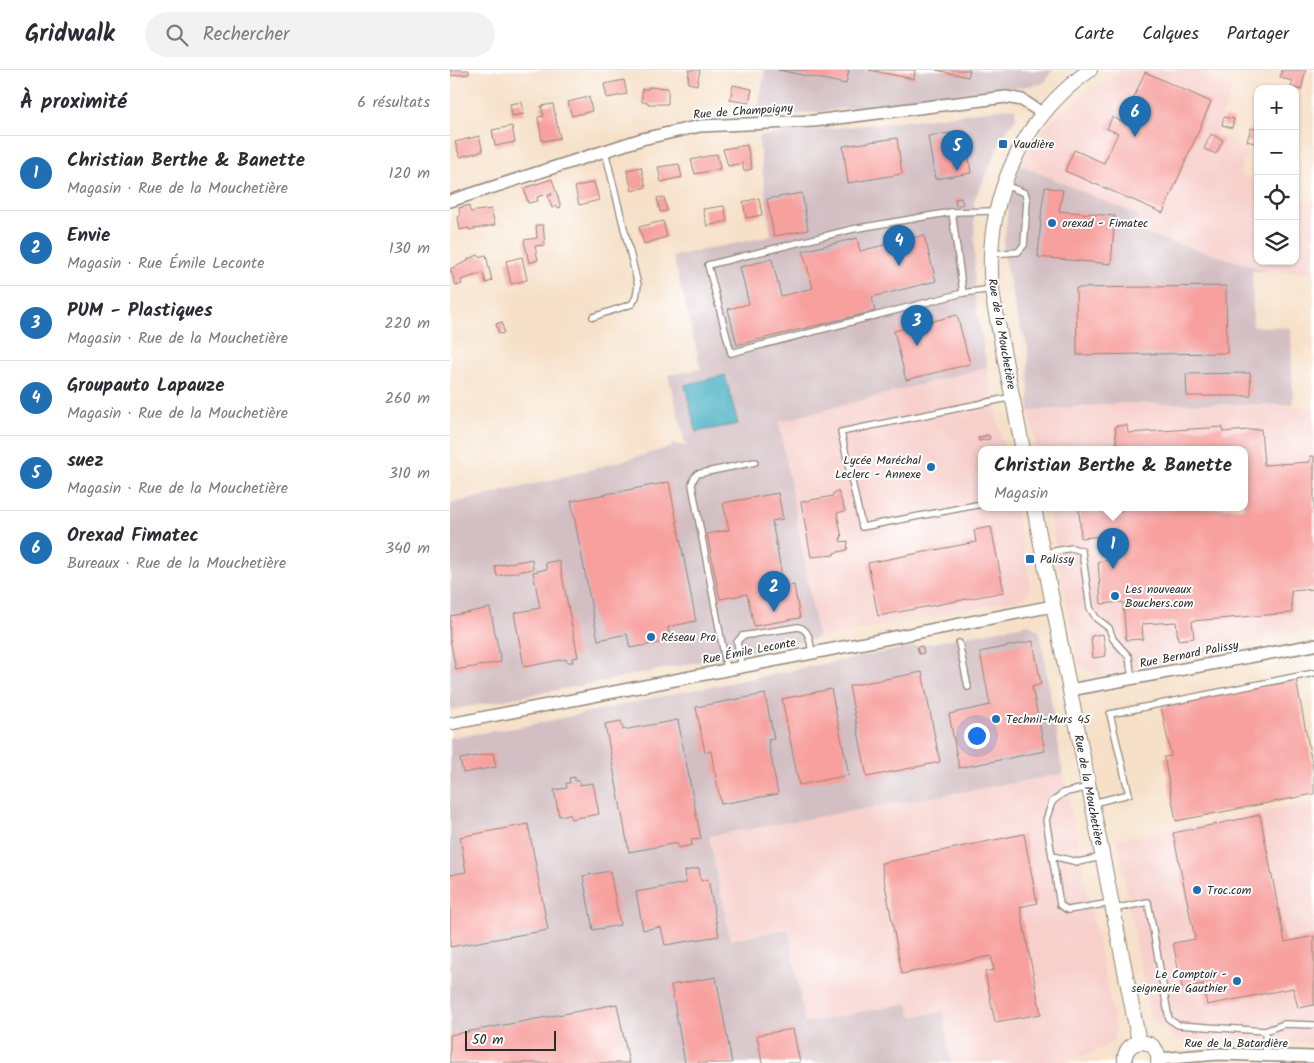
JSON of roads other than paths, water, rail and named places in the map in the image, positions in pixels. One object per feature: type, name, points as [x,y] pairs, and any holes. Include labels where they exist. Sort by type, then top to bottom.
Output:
[{"type":"street","name":"Rue de la Mouchetière","points":[[1022,446],[992,289],[991,254],[996,211],[1004,184],[1018,150],[1042,113],[1090,70]]},
{"type":"street","name":"Rue de Champoigny","points":[[450,201],[654,135],[700,126],[814,121],[1006,98],[1022,100],[1042,113]]},
{"type":"street","name":"Rue de la Mouchetière","points":[[1035,511],[1139,1042]]},
{"type":"street","name":"Rue Émile Leconte","points":[[450,724],[1053,606]]},
{"type":"street","name":"Rue Bernard Palissy","points":[[1070,690],[1314,645]]},
{"type":"street","points":[[1125,1063],[1127,1050],[1130,1046],[1139,1042],[1145,1042],[1154,1048],[1158,1061]]},
{"type":"street","name":"Rue de la Batardière","points":[[1158,1061],[1266,1056],[1301,1060],[1314,1056]]},
{"type":"lane","points":[[593,317],[632,304],[636,297],[638,286],[605,151]]},
{"type":"lane","points":[[991,254],[1018,252],[1024,245],[1027,200],[1025,193],[1004,184]]},
{"type":"lane","points":[[992,289],[963,293],[731,352],[708,265],[853,229],[952,212],[996,211]]},
{"type":"lane","points":[[952,212],[963,293]]},
{"type":"lane","points":[[978,505],[862,527],[841,432],[1013,397]]},
{"type":"lane","points":[[727,670],[692,485],[697,474],[755,462]]},
{"type":"lane","points":[[1042,554],[1072,548],[1082,551],[1090,608],[1096,618],[1109,628],[1113,639],[1129,657],[1132,679]]},
{"type":"lane","points":[[742,667],[738,642],[742,636],[802,627],[807,633],[812,653]]},
{"type":"lane","points":[[960,643],[968,687]]},
{"type":"lane","points":[[1092,803],[1129,794],[1110,714],[1314,673]]},
{"type":"lane","points":[[1089,787],[1063,792],[1052,802],[1046,820],[1060,904],[1068,910],[1148,902],[1169,1019],[1178,1025],[1265,1030],[1284,1024],[1314,1025]]},
{"type":"lane","points":[[1052,856],[1078,862],[1102,857]]},
{"type":"lane","points":[[1265,1030],[1266,1056]]},
{"type":"water","points":[[725,375],[738,424],[696,432],[685,385]]},
{"type":"place","name":"Orexad Fimatec","points":[[1135,137]]},
{"type":"place","name":"Vaudière","points":[[1003,144]]},
{"type":"place","name":"suez","points":[[957,171]]},
{"type":"place","name":"orexad - Fimatec","points":[[1052,223]]},
{"type":"place","name":"Groupauto Lapauze","points":[[899,266]]},
{"type":"place","name":"PUM - Plastiques","points":[[917,346]]},
{"type":"place","name":"Lycée Maréchal Leclerc - Annexe","points":[[931,467]]},
{"type":"place","name":"Palissy","points":[[1030,559]]},
{"type":"place","name":"Christian Berthe & Banette","points":[[1113,569]]},
{"type":"place","name":"Les nouveaux Bouchers.com","points":[[1115,596]]},
{"type":"place","name":"Envie","points":[[774,612]]},
{"type":"place","name":"Réseau Pro","points":[[651,637]]},
{"type":"place","name":"TechniI-Murs 45","points":[[996,719]]},
{"type":"place","name":"Troc.com","points":[[1197,890]]},
{"type":"place","name":"Le Comptoir - seigneurie Gauthier","points":[[1237,981]]}]
